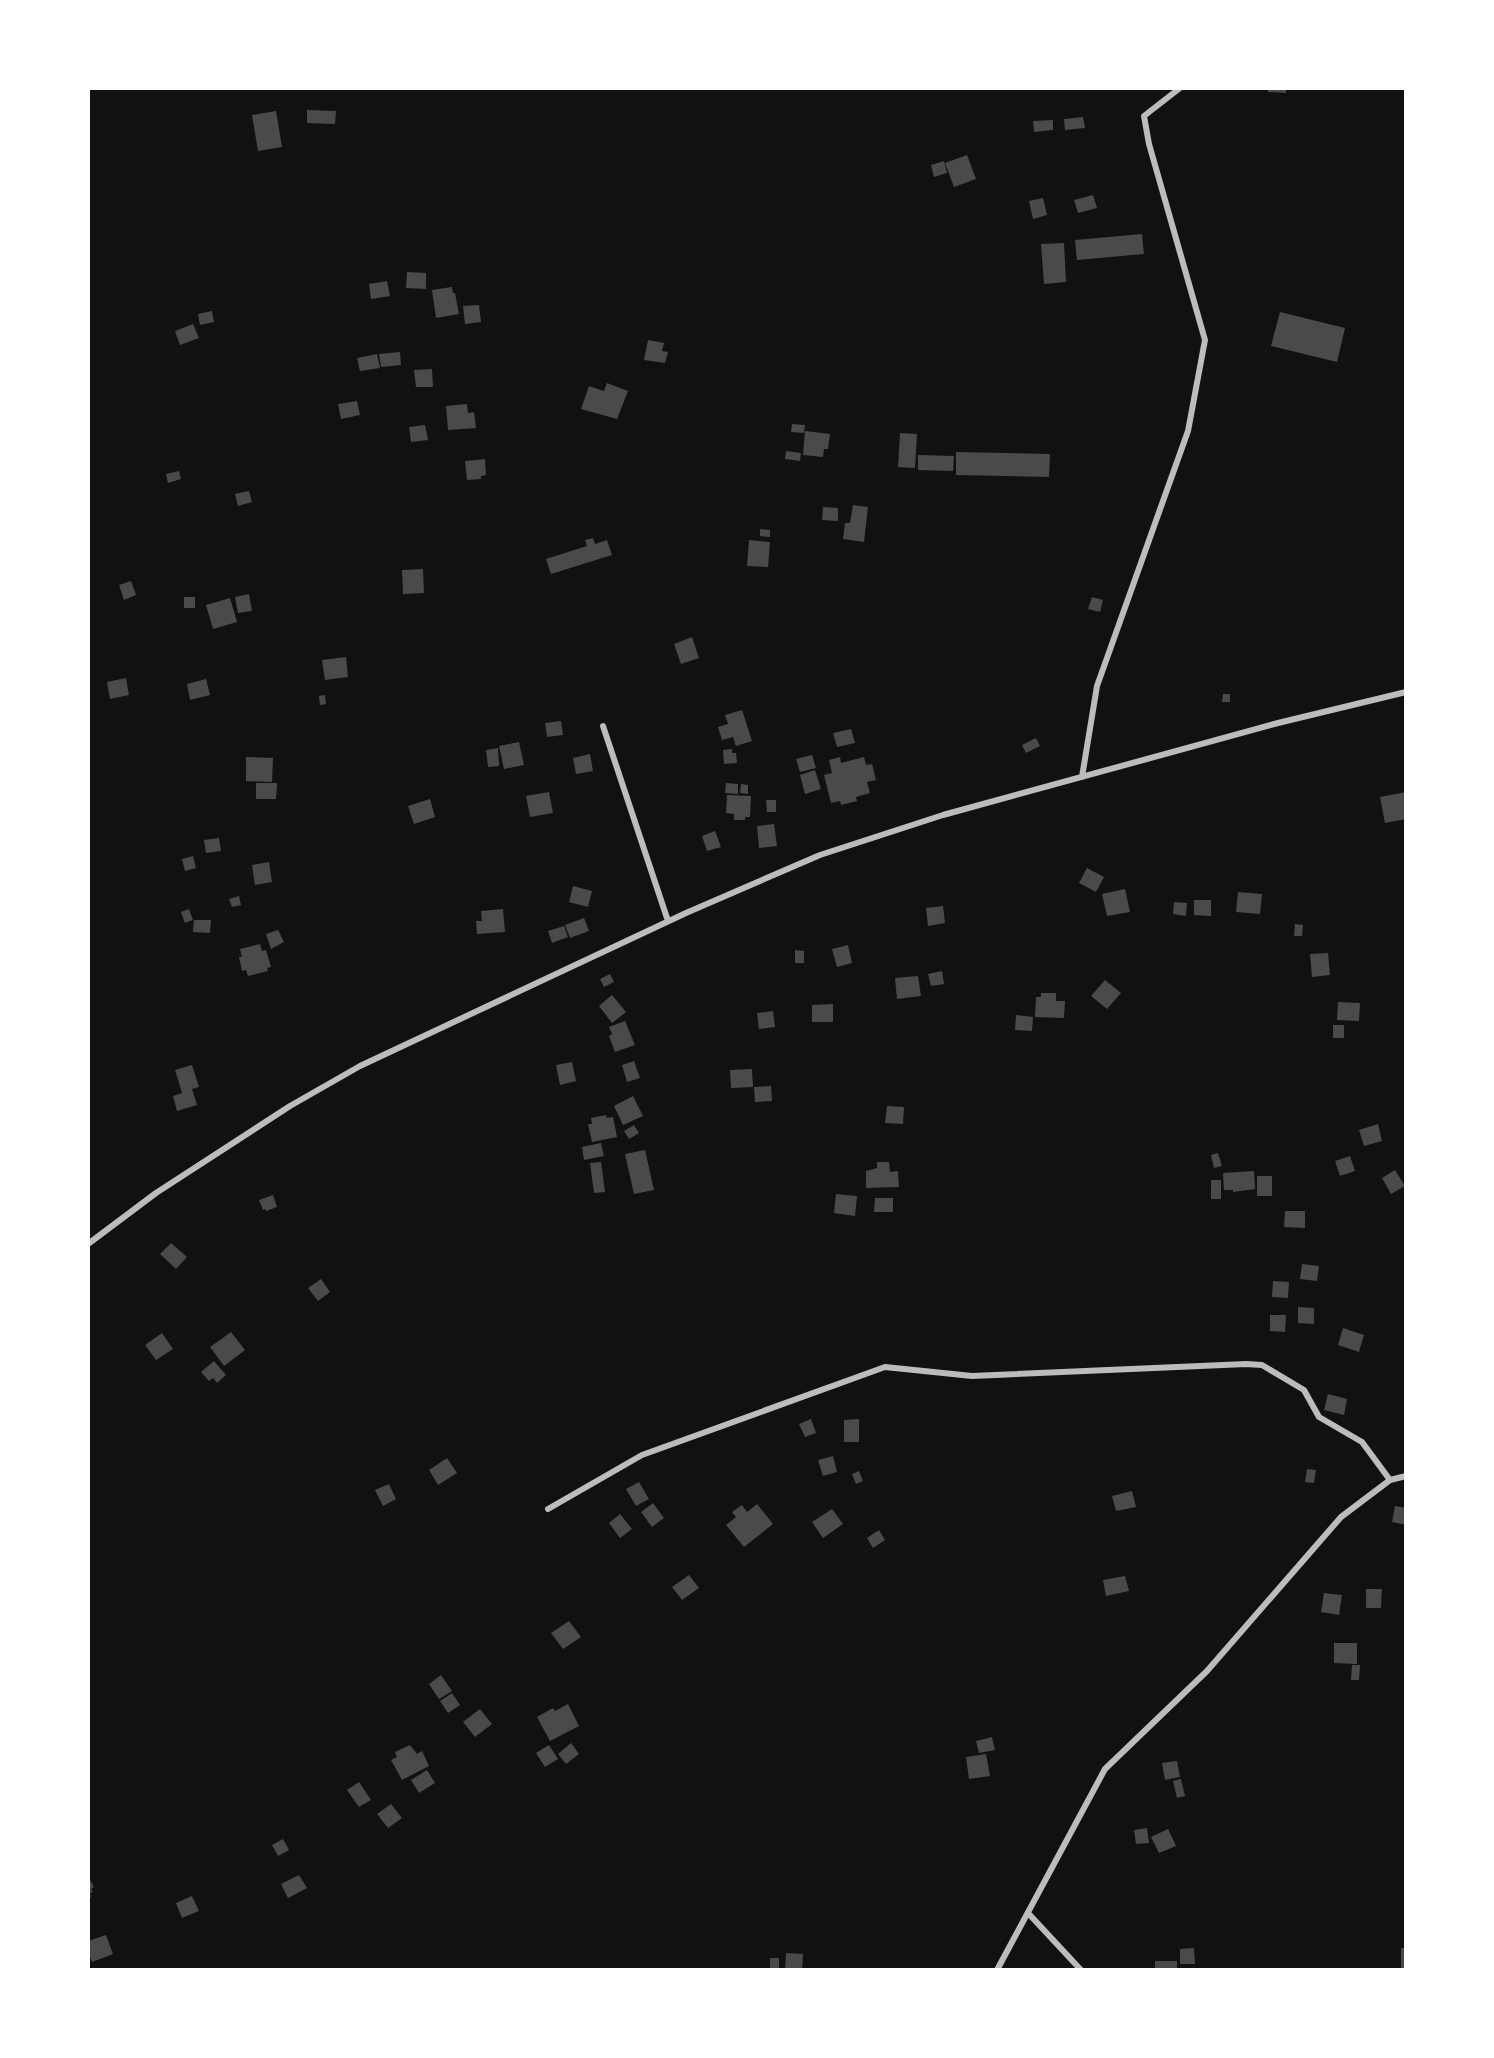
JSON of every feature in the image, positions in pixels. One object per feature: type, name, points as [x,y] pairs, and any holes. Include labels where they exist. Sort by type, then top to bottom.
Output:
[{"type":"street","points":[[1082,777],[1097,686],[1188,431],[1205,340],[1149,144],[1144,116],[1180,88]]},
{"type":"street","points":[[88,1244],[156,1193],[290,1106],[360,1066],[668,921],[820,855],[943,815],[1278,723],[1406,692]]},
{"type":"street","points":[[603,726],[668,921]]},
{"type":"street","points":[[548,1509],[642,1455],[885,1367],[972,1376],[1262,1365],[1304,1390],[1319,1417],[1362,1442],[1390,1480]]},
{"type":"street","points":[[997,1970],[1105,1769],[1207,1671],[1341,1516],[1390,1480],[1406,1476]]},
{"type":"street","points":[[1028,1913],[1081,1970]]},
{"type":"building","points":[[1268,88],[1286,88],[1286,93],[1268,92]]},
{"type":"building","points":[[307,110],[336,111],[335,124],[307,123]]},
{"type":"building","points":[[276,111],[282,147],[258,151],[252,115]]},
{"type":"building","points":[[1083,117],[1085,128],[1065,130],[1064,119]]},
{"type":"building","points":[[1053,120],[1053,130],[1034,132],[1033,121]]},
{"type":"building","points":[[967,155],[976,179],[954,187],[945,163]]},
{"type":"building","points":[[944,161],[947,173],[934,177],[931,165]]},
{"type":"building","points":[[1093,195],[1097,208],[1078,213],[1074,200]]},
{"type":"building","points":[[1043,198],[1047,215],[1033,219],[1029,201]]},
{"type":"building","points":[[1142,234],[1144,254],[1077,260],[1075,240]]},
{"type":"building","points":[[1064,243],[1066,282],[1044,284],[1041,244]]},
{"type":"building","points":[[407,272],[426,273],[426,289],[406,288]]},
{"type":"building","points":[[387,281],[390,296],[371,299],[369,284]]},
{"type":"building","points":[[452,287],[459,314],[436,318],[432,290]]},
{"type":"building","points":[[479,305],[481,322],[465,324],[463,306]]},
{"type":"building","points":[[212,311],[214,322],[200,325],[198,314]]},
{"type":"building","points":[[1280,312],[1345,328],[1337,362],[1271,346]]},
{"type":"building","points":[[193,324],[199,338],[180,345],[175,331]]},
{"type":"building","points":[[648,340],[664,343],[662,351],[668,352],[665,363],[644,360]]},
{"type":"building","points":[[400,352],[401,365],[381,367],[379,354]]},
{"type":"building","points":[[377,354],[380,368],[360,371],[357,358]]},
{"type":"building","points":[[432,369],[433,387],[416,387],[414,370]]},
{"type":"building","points":[[607,383],[628,391],[617,419],[581,409],[589,386],[604,391]]},
{"type":"building","points":[[357,401],[360,415],[341,419],[338,404]]},
{"type":"building","points":[[467,404],[468,413],[474,412],[476,428],[448,430],[446,406]]},
{"type":"building","points":[[792,424],[805,425],[804,433],[791,432]]},
{"type":"building","points":[[425,425],[428,440],[411,442],[409,427]]},
{"type":"building","points":[[805,431],[830,434],[828,449],[824,449],[823,457],[803,455]]},
{"type":"building","points":[[900,433],[917,434],[915,468],[898,467]]},
{"type":"building","points":[[786,451],[801,453],[800,461],[785,459]]},
{"type":"building","points":[[956,452],[1050,454],[1049,477],[956,475]]},
{"type":"building","points":[[918,455],[954,456],[953,471],[918,470]]},
{"type":"building","points":[[485,459],[486,475],[481,476],[481,479],[467,480],[465,461]]},
{"type":"building","points":[[179,471],[181,479],[168,483],[166,474]]},
{"type":"building","points":[[249,491],[252,502],[238,506],[235,494]]},
{"type":"building","points":[[853,505],[868,507],[864,542],[843,539],[845,523],[850,523]]},
{"type":"building","points":[[823,507],[838,508],[838,521],[822,520]]},
{"type":"building","points":[[760,529],[770,530],[770,537],[760,536]]},
{"type":"building","points":[[593,538],[595,544],[607,540],[612,555],[551,574],[546,559],[587,546],[585,540]]},
{"type":"building","points":[[749,540],[770,542],[768,567],[747,566]]},
{"type":"building","points":[[423,569],[424,593],[403,594],[402,570]]},
{"type":"building","points":[[131,581],[136,595],[124,600],[119,585]]},
{"type":"building","points":[[249,594],[252,611],[238,613],[235,597]]},
{"type":"building","points":[[184,597],[195,597],[195,608],[184,608]]},
{"type":"building","points":[[1092,597],[1103,600],[1100,612],[1088,609]]},
{"type":"building","points":[[230,598],[237,622],[213,629],[206,605]]},
{"type":"building","points":[[692,637],[699,658],[681,664],[674,644]]},
{"type":"building","points":[[346,657],[348,677],[325,680],[322,660]]},
{"type":"building","points":[[126,678],[129,695],[110,699],[107,682]]},
{"type":"building","points":[[206,679],[210,695],[190,700],[187,684]]},
{"type":"building","points":[[1223,694],[1230,694],[1230,702],[1222,702]]},
{"type":"building","points":[[325,695],[326,704],[320,705],[319,696]]},
{"type":"building","points":[[742,710],[752,741],[736,746],[733,737],[722,740],[718,727],[728,724],[725,715]]},
{"type":"building","points":[[561,721],[563,735],[547,737],[545,723]]},
{"type":"building","points":[[851,729],[855,743],[837,747],[833,733]]},
{"type":"building","points":[[1036,738],[1040,746],[1026,753],[1022,745]]},
{"type":"building","points":[[519,742],[524,765],[504,769],[499,746]]},
{"type":"building","points":[[498,748],[499,766],[488,767],[486,750]]},
{"type":"building","points":[[732,749],[732,753],[736,753],[737,763],[724,764],[723,750]]},
{"type":"building","points":[[590,754],[593,771],[576,774],[573,758]]},
{"type":"building","points":[[812,755],[816,768],[800,772],[796,759]]},
{"type":"building","points":[[246,757],[273,758],[272,782],[246,781]]},
{"type":"building","points":[[840,757],[841,763],[864,757],[866,765],[872,764],[876,780],[867,782],[870,793],[856,797],[857,801],[841,805],[840,801],[831,803],[824,775],[832,773],[829,760]]},
{"type":"building","points":[[815,770],[821,789],[805,794],[800,775]]},
{"type":"building","points":[[256,783],[277,783],[276,799],[256,799]]},
{"type":"building","points":[[726,783],[738,784],[738,794],[725,793]]},
{"type":"building","points":[[741,784],[748,785],[748,794],[740,793]]},
{"type":"building","points":[[549,792],[553,813],[530,817],[526,796]]},
{"type":"building","points":[[1406,792],[1406,819],[1385,823],[1380,797]]},
{"type":"building","points":[[727,795],[751,796],[750,817],[745,817],[745,820],[734,820],[734,814],[726,813]]},
{"type":"building","points":[[430,799],[435,817],[414,824],[408,806]]},
{"type":"building","points":[[766,800],[776,800],[776,812],[767,812]]},
{"type":"building","points":[[774,824],[777,846],[759,848],[757,826]]},
{"type":"building","points":[[715,831],[721,847],[707,851],[702,836]]},
{"type":"building","points":[[219,838],[221,851],[206,853],[204,840]]},
{"type":"building","points":[[193,856],[196,868],[185,871],[182,859]]},
{"type":"building","points":[[269,862],[272,882],[255,885],[252,865]]},
{"type":"building","points":[[1087,868],[1104,877],[1096,892],[1079,883]]},
{"type":"building","points":[[573,886],[592,891],[588,907],[569,902]]},
{"type":"building","points":[[1125,889],[1130,912],[1107,916],[1102,894]]},
{"type":"building","points":[[1238,892],[1262,894],[1260,914],[1236,912]]},
{"type":"building","points":[[239,896],[241,905],[232,907],[229,899]]},
{"type":"building","points":[[1194,900],[1211,900],[1211,916],[1194,915]]},
{"type":"building","points":[[1174,902],[1187,903],[1186,916],[1173,914]]},
{"type":"building","points":[[943,906],[945,923],[928,926],[926,908]]},
{"type":"building","points":[[189,909],[193,920],[185,923],[181,912]]},
{"type":"building","points":[[503,909],[505,932],[477,934],[476,921],[482,921],[481,911]]},
{"type":"building","points":[[584,918],[589,931],[570,938],[565,925]]},
{"type":"building","points":[[194,920],[211,920],[210,933],[193,932]]},
{"type":"building","points":[[1295,924],[1303,925],[1302,936],[1294,936]]},
{"type":"building","points":[[564,926],[568,937],[552,943],[548,931]]},
{"type":"building","points":[[278,930],[284,942],[271,949],[266,934]]},
{"type":"building","points":[[260,944],[262,951],[266,950],[271,967],[267,968],[268,971],[248,976],[246,970],[242,971],[240,949]]},
{"type":"building","points":[[848,945],[852,963],[837,967],[832,949]]},
{"type":"building","points":[[795,950],[804,951],[804,963],[795,963]]},
{"type":"building","points":[[1328,953],[1330,975],[1312,977],[1310,954]]},
{"type":"building","points":[[942,971],[944,984],[931,986],[928,974]]},
{"type":"building","points":[[610,974],[614,982],[604,987],[600,979]]},
{"type":"building","points":[[918,976],[921,996],[897,999],[895,978]]},
{"type":"building","points":[[1105,980],[1121,993],[1107,1009],[1091,996]]},
{"type":"building","points":[[1041,993],[1056,993],[1056,1001],[1065,1001],[1064,1018],[1035,1017],[1036,997],[1041,997]]},
{"type":"building","points":[[612,995],[626,1012],[612,1023],[599,1006]]},
{"type":"building","points":[[1338,1002],[1360,1003],[1359,1021],[1337,1020]]},
{"type":"building","points":[[833,1004],[833,1022],[812,1022],[812,1005]]},
{"type":"building","points":[[773,1011],[775,1027],[759,1029],[757,1013]]},
{"type":"building","points":[[1016,1015],[1033,1017],[1032,1031],[1015,1030]]},
{"type":"building","points":[[625,1021],[635,1045],[615,1052],[609,1036],[612,1034],[609,1027]]},
{"type":"building","points":[[1333,1025],[1344,1025],[1344,1038],[1333,1038]]},
{"type":"building","points":[[634,1061],[640,1078],[627,1082],[622,1065]]},
{"type":"building","points":[[572,1062],[576,1081],[560,1085],[556,1065]]},
{"type":"building","points":[[192,1065],[199,1087],[192,1089],[197,1105],[177,1111],[173,1096],[182,1093],[175,1070]]},
{"type":"building","points":[[752,1069],[753,1087],[731,1088],[730,1070]]},
{"type":"building","points":[[771,1086],[772,1101],[755,1102],[754,1087]]},
{"type":"building","points":[[633,1096],[643,1116],[623,1125],[614,1106]]},
{"type":"building","points":[[887,1106],[904,1107],[903,1124],[885,1123]]},
{"type":"building","points":[[606,1115],[607,1118],[613,1117],[617,1137],[592,1142],[588,1124],[592,1124],[591,1118]]},
{"type":"building","points":[[1378,1124],[1382,1141],[1364,1146],[1359,1130]]},
{"type":"building","points":[[634,1125],[639,1133],[629,1139],[624,1131]]},
{"type":"building","points":[[601,1143],[604,1156],[584,1160],[582,1147]]},
{"type":"building","points":[[645,1150],[654,1190],[634,1194],[625,1154]]},
{"type":"building","points":[[1218,1153],[1222,1166],[1214,1168],[1211,1155]]},
{"type":"building","points":[[1350,1156],[1355,1171],[1340,1176],[1335,1161]]},
{"type":"building","points":[[601,1162],[605,1192],[594,1193],[590,1163]]},
{"type":"building","points":[[877,1162],[889,1162],[890,1172],[898,1171],[899,1187],[866,1188],[866,1171],[877,1168]]},
{"type":"building","points":[[1395,1170],[1405,1186],[1391,1194],[1382,1178]]},
{"type":"building","points":[[1254,1171],[1255,1189],[1233,1192],[1233,1190],[1224,1190],[1223,1173]]},
{"type":"building","points":[[1257,1176],[1272,1176],[1272,1196],[1257,1196]]},
{"type":"building","points":[[1211,1180],[1221,1180],[1221,1199],[1211,1199]]},
{"type":"building","points":[[836,1194],[857,1196],[855,1216],[834,1213]]},
{"type":"building","points":[[273,1195],[277,1207],[263,1210],[259,1200]]},
{"type":"building","points":[[875,1198],[893,1198],[893,1212],[874,1212]]},
{"type":"building","points":[[1285,1211],[1305,1211],[1305,1228],[1284,1227]]},
{"type":"building","points":[[171,1243],[187,1257],[176,1269],[160,1254]]},
{"type":"building","points":[[1302,1264],[1319,1266],[1317,1281],[1300,1279]]},
{"type":"building","points":[[321,1279],[330,1292],[318,1301],[308,1288]]},
{"type":"building","points":[[1273,1281],[1289,1282],[1288,1298],[1272,1297]]},
{"type":"building","points":[[1298,1307],[1314,1308],[1314,1324],[1298,1323]]},
{"type":"building","points":[[1270,1315],[1286,1315],[1285,1332],[1270,1331]]},
{"type":"building","points":[[1343,1328],[1364,1335],[1359,1352],[1338,1345]]},
{"type":"building","points":[[231,1332],[245,1350],[224,1366],[210,1347]]},
{"type":"building","points":[[162,1333],[173,1349],[156,1360],[145,1345]]},
{"type":"building","points":[[214,1361],[226,1375],[217,1383],[213,1378],[209,1381],[201,1372]]},
{"type":"building","points":[[1328,1394],[1347,1399],[1344,1415],[1324,1410]]},
{"type":"building","points":[[811,1419],[816,1433],[805,1437],[799,1424]]},
{"type":"building","points":[[859,1419],[859,1442],[844,1442],[844,1420]]},
{"type":"building","points":[[833,1456],[837,1472],[823,1476],[818,1460]]},
{"type":"building","points":[[447,1458],[457,1473],[438,1485],[429,1470]]},
{"type":"building","points":[[1307,1469],[1316,1470],[1314,1483],[1305,1482]]},
{"type":"building","points":[[859,1471],[863,1481],[856,1484],[852,1474]]},
{"type":"building","points":[[639,1482],[649,1499],[636,1506],[626,1489]]},
{"type":"building","points":[[389,1484],[396,1499],[383,1506],[375,1490]]},
{"type":"building","points":[[1132,1491],[1136,1507],[1116,1511],[1112,1496]]},
{"type":"building","points":[[653,1503],[664,1518],[652,1527],[641,1512]]},
{"type":"building","points":[[757,1504],[773,1524],[744,1547],[726,1525],[736,1517],[732,1512],[742,1505],[747,1512]]},
{"type":"building","points":[[1395,1506],[1406,1508],[1406,1525],[1392,1522]]},
{"type":"building","points":[[832,1509],[843,1524],[823,1538],[812,1522]]},
{"type":"building","points":[[620,1514],[632,1529],[620,1538],[609,1523]]},
{"type":"building","points":[[879,1530],[885,1540],[873,1548],[867,1538]]},
{"type":"building","points":[[689,1575],[699,1588],[682,1600],[672,1587]]},
{"type":"building","points":[[1125,1576],[1129,1591],[1106,1596],[1103,1580]]},
{"type":"building","points":[[1366,1589],[1382,1589],[1381,1608],[1366,1608]]},
{"type":"building","points":[[1324,1593],[1342,1595],[1339,1615],[1321,1612]]},
{"type":"building","points":[[569,1621],[581,1637],[563,1649],[551,1633]]},
{"type":"building","points":[[1334,1643],[1357,1643],[1357,1664],[1334,1663]]},
{"type":"building","points":[[1352,1665],[1360,1665],[1359,1680],[1351,1680]]},
{"type":"building","points":[[441,1675],[452,1691],[439,1699],[429,1684]]},
{"type":"building","points":[[452,1693],[460,1705],[448,1713],[440,1701]]},
{"type":"building","points":[[568,1704],[579,1726],[550,1741],[537,1717],[553,1708],[555,1711]]},
{"type":"building","points":[[480,1709],[492,1724],[475,1737],[463,1722]]},
{"type":"building","points":[[992,1737],[995,1750],[979,1753],[976,1741]]},
{"type":"building","points":[[571,1743],[579,1754],[566,1764],[558,1754]]},
{"type":"building","points":[[410,1745],[417,1754],[422,1751],[429,1766],[402,1780],[391,1760],[397,1757],[395,1752]]},
{"type":"building","points":[[549,1745],[558,1759],[545,1767],[536,1753]]},
{"type":"building","points":[[986,1754],[990,1776],[969,1779],[966,1757]]},
{"type":"building","points":[[1177,1761],[1180,1777],[1165,1780],[1162,1763]]},
{"type":"building","points":[[427,1770],[435,1783],[419,1793],[411,1780]]},
{"type":"building","points":[[1181,1779],[1185,1796],[1177,1798],[1173,1781]]},
{"type":"building","points":[[359,1782],[371,1800],[359,1807],[347,1790]]},
{"type":"building","points":[[391,1804],[402,1818],[388,1828],[377,1814]]},
{"type":"building","points":[[1147,1828],[1149,1843],[1136,1844],[1134,1830]]},
{"type":"building","points":[[1168,1829],[1176,1846],[1159,1853],[1151,1837]]},
{"type":"building","points":[[283,1839],[289,1850],[278,1856],[272,1845]]},
{"type":"building","points":[[299,1875],[307,1888],[288,1898],[281,1884]]},
{"type":"building","points":[[88,1876],[94,1887],[91,1889],[93,1892],[90,1893],[91,1897],[88,1898]]},
{"type":"building","points":[[192,1896],[199,1911],[182,1918],[176,1903]]},
{"type":"building","points":[[106,1935],[113,1954],[92,1962],[88,1952],[88,1941]]},
{"type":"building","points":[[1194,1948],[1195,1964],[1180,1964],[1180,1949]]},
{"type":"building","points":[[1401,1948],[1406,1948],[1406,1968],[1401,1968]]},
{"type":"building","points":[[786,1953],[803,1954],[802,1970],[785,1970]]},
{"type":"building","points":[[770,1958],[779,1958],[779,1970],[770,1970]]},
{"type":"building","points":[[1155,1961],[1177,1961],[1177,1970],[1155,1970]]}]
